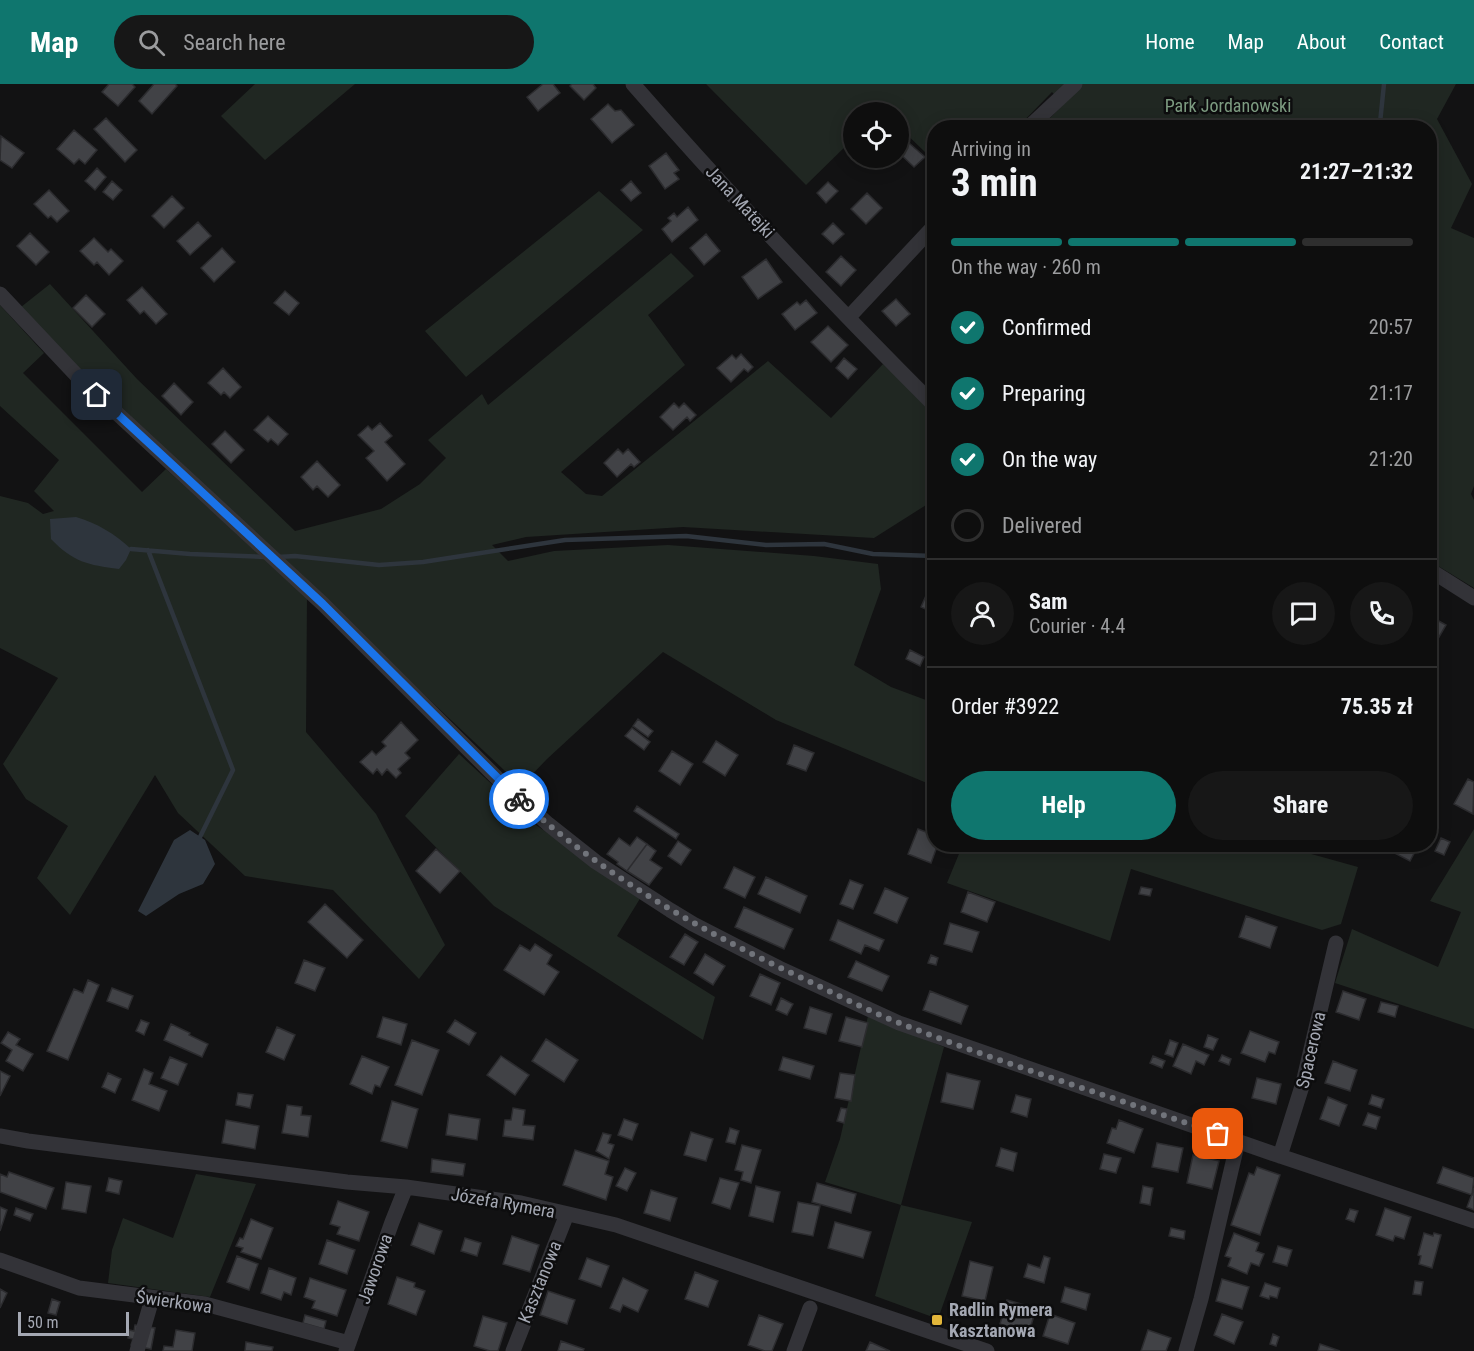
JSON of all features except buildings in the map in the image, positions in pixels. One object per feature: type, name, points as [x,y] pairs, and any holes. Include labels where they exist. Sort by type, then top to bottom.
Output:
[{"type":"street","name":"Jana Matejki","points":[[633,84],[679,137],[874,345],[927,398]]},
{"type":"street","points":[[1037,120],[1075,84]]},
{"type":"street","points":[[849,317],[927,233]]},
{"type":"street","points":[[0,294],[80,379],[323,604],[497,778],[548,824],[596,862],[693,924],[869,1011],[1280,1156],[1474,1221]]},
{"type":"street","points":[[1437,574],[1474,598]]},
{"type":"street","name":"Spacerowa","points":[[1280,1156],[1304,1083],[1336,943]]},
{"type":"street","name":"Józefa Rymera","points":[[0,1136],[28,1142],[521,1203],[616,1226],[987,1351]]},
{"type":"street","points":[[1186,1351],[1202,1299],[1238,1141]]},
{"type":"street","name":"Jaworowa","points":[[348,1347],[406,1187]]},
{"type":"street","name":"Kasztanowa","points":[[513,1351],[567,1214]]},
{"type":"street","name":"Świerkowa","points":[[0,1260],[79,1288],[205,1304],[348,1347]]},
{"type":"street","points":[[137,1351],[152,1299]]},
{"type":"street","points":[[794,1351],[810,1308]]},
{"type":"green space","points":[[255,84],[355,84],[265,160],[221,116]]},
{"type":"green space","name":"Park Jordanowski","points":[[706,84],[1456,84],[1437,119],[1472,184],[1451,228],[1474,238],[1474,486],[1471,494],[1474,500],[1474,588],[1437,565],[1437,120],[1048,120],[1063,105],[1052,92],[1025,120],[927,120],[926,153],[909,137],[909,102],[843,102],[843,149],[806,185]]},
{"type":"green space","points":[[599,191],[643,230],[466,377],[425,331]]},
{"type":"green space","points":[[671,253],[694,276],[648,315],[685,365],[561,472],[586,494],[602,496],[768,361],[831,418],[883,364],[927,406],[927,504],[874,538],[683,527],[526,537],[492,545],[508,561],[554,551],[668,545],[814,556],[878,564],[881,589],[854,665],[891,687],[927,700],[927,783],[776,720],[663,652],[521,786],[71,362],[21,307],[50,284],[137,379],[295,531],[381,509],[420,484],[446,458],[428,440],[482,394],[488,405]]},
{"type":"green space","points":[[0,305],[44,353],[23,373],[142,492],[166,469],[307,597],[306,732],[376,814],[445,945],[419,979],[333,890],[245,876],[178,813],[155,775],[70,915],[37,878],[68,826],[26,799],[3,764],[58,678],[0,648],[0,496],[28,503],[43,514],[54,511],[34,491],[59,460],[0,406]]},
{"type":"green space","points":[[459,754],[536,825],[641,897],[617,936],[715,997],[703,1040],[494,906],[405,816]]},
{"type":"green space","points":[[1474,829],[1474,1029],[1335,983],[1352,929],[1438,967],[1461,912],[1430,901]]},
{"type":"green space","points":[[960,852],[1304,852],[1358,867],[1341,924],[1322,930],[1131,869],[1110,941],[947,883]]},
{"type":"green space","points":[[868,1016],[944,1047],[901,1205],[825,1182],[840,1139]]},
{"type":"green space","points":[[196,1174],[256,1184],[210,1297],[108,1283],[112,1250],[123,1218],[173,1238]]},
{"type":"green space","points":[[901,1205],[972,1222],[938,1319],[875,1296]]},
{"type":"shaded area","points":[[76,517],[105,530],[131,549],[119,569],[98,566],[74,558],[51,539],[50,519]]},
{"type":"shaded area","points":[[190,830],[205,840],[215,864],[203,884],[179,894],[146,916],[138,911],[174,840]]},
{"type":"waterway","points":[[1380,120],[1384,84]]},
{"type":"waterway","points":[[278,557],[295,556],[379,565],[423,562],[565,540],[686,536],[766,545],[824,544],[873,554],[927,556]]},
{"type":"waterway","points":[[131,549],[266,557]]},
{"type":"waterway","points":[[148,550],[233,770],[200,837]]},
{"type":"way so far","points":[[519,799],[596,862],[657,902],[693,924],[779,968],[899,1023],[1218,1134]]},
{"type":"place","name":"Radlin Rymera Kasztanowa","points":[[937,1320]]},
{"type":"route","points":[[97,395],[323,604],[519,799]]}]
